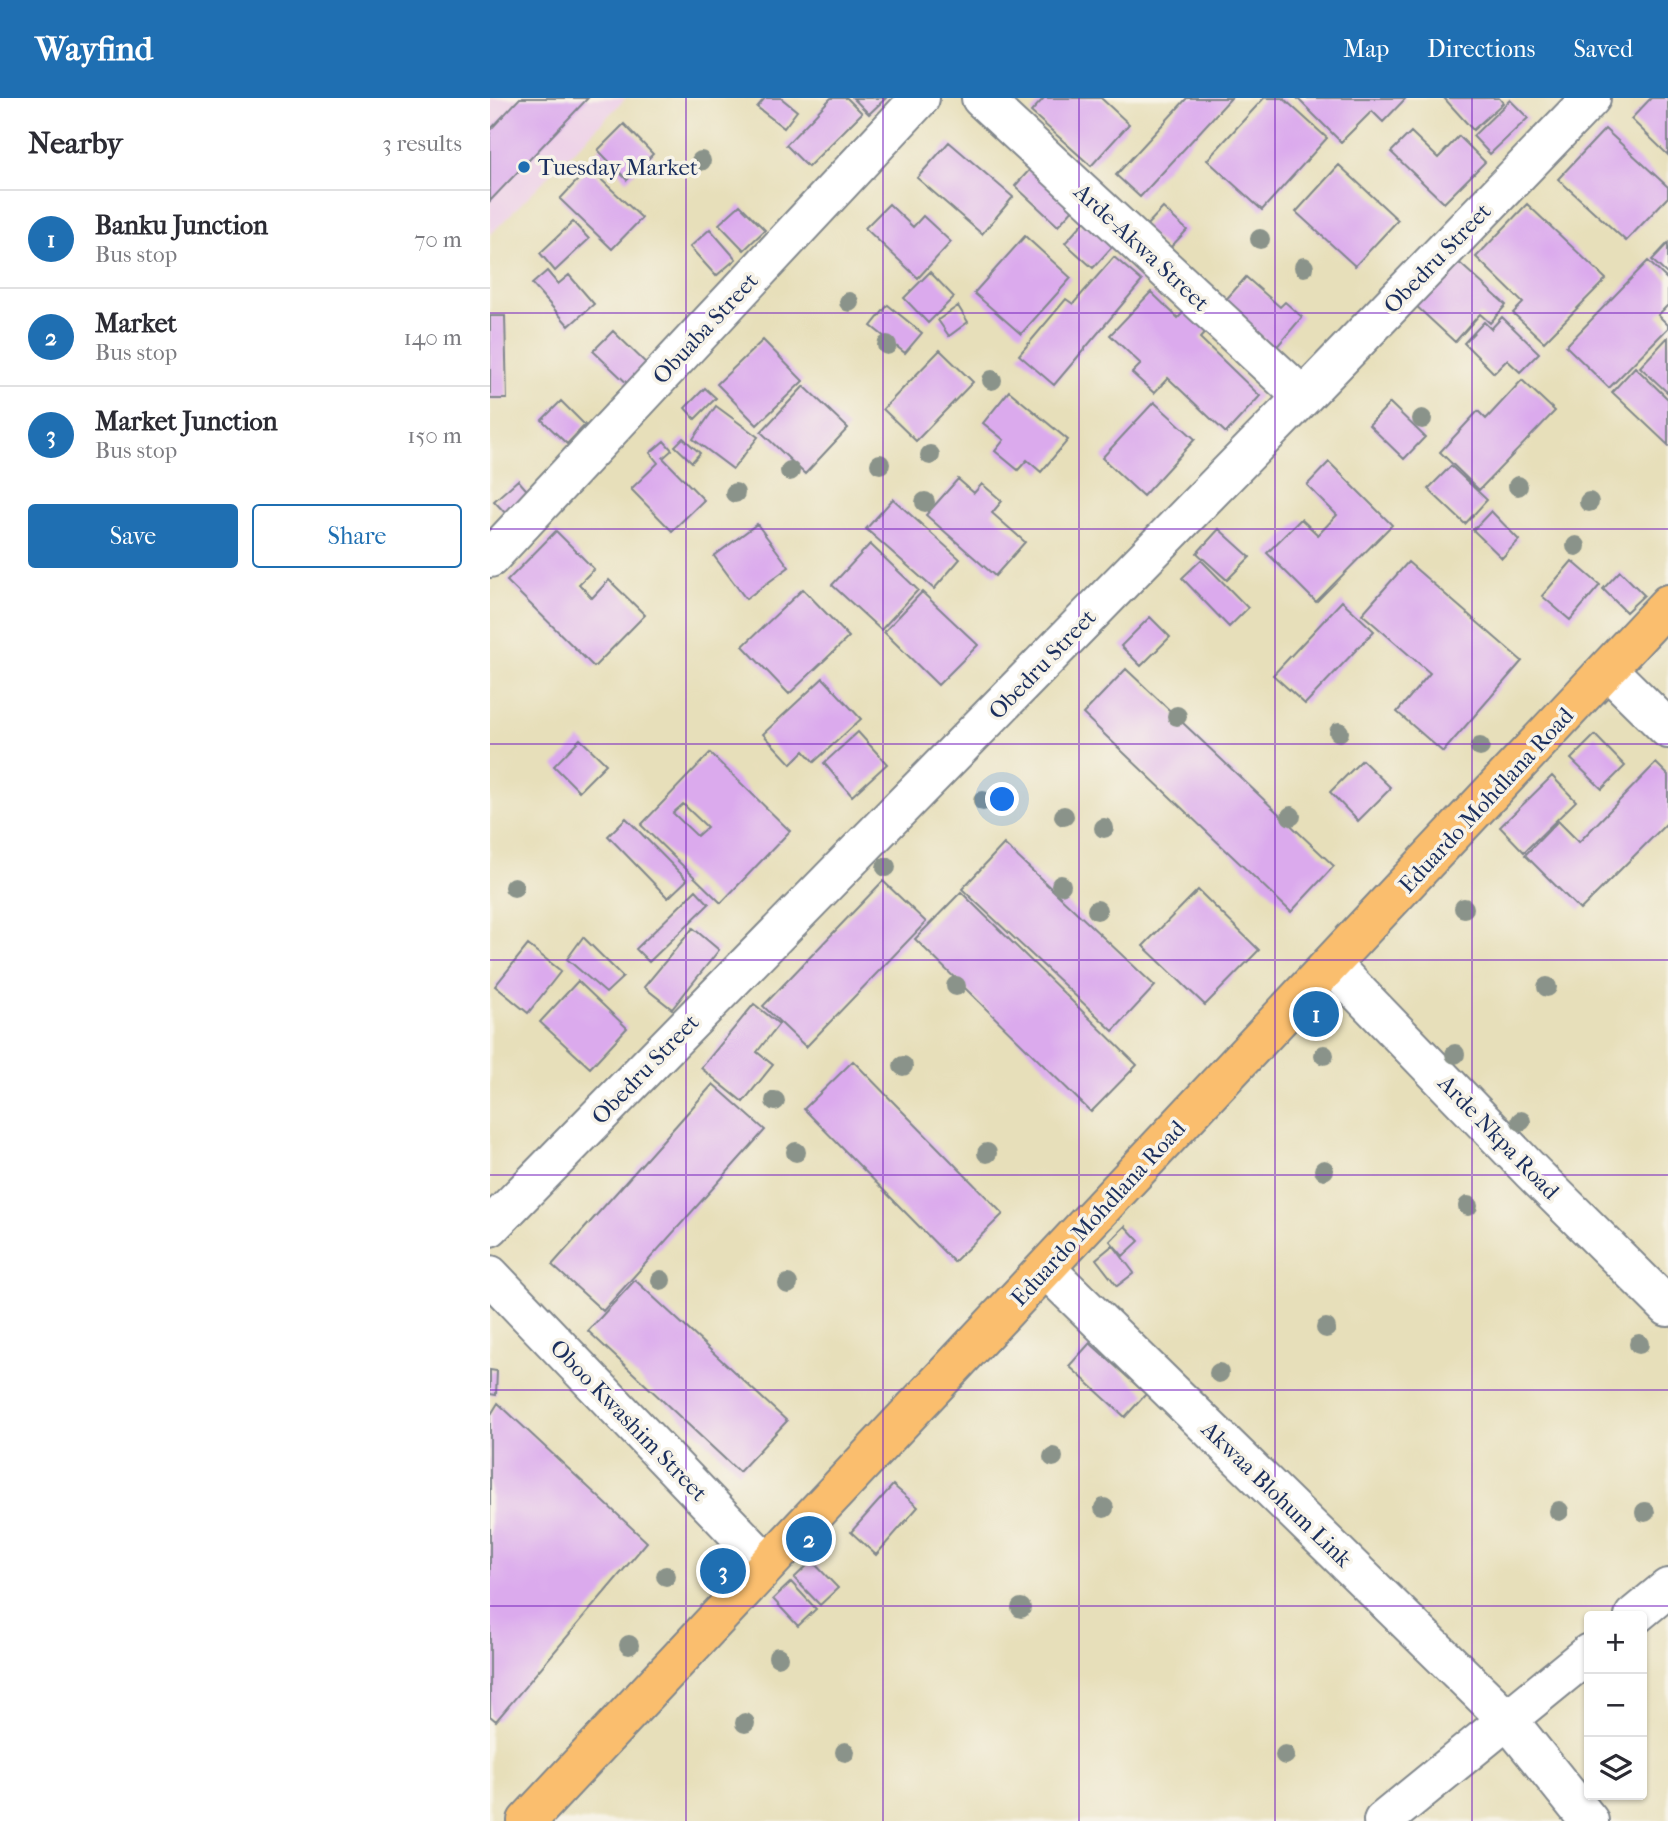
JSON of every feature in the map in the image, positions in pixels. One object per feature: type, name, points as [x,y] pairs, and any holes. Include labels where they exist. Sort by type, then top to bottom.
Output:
[{"type":"main road","name":"Eduardo Mohdlana Road","points":[[527,1821],[1668,604]]},
{"type":"street","name":"Obuaba Street","points":[[490,558],[920,98]]},
{"type":"street","name":"Arde-Akwa Street","points":[[981,98],[1303,397]]},
{"type":"street","name":"Obedru Street","points":[[490,1227],[1303,397],[1591,98]]},
{"type":"street","points":[[1608,670],[1668,729]]},
{"type":"street","name":"Arde Nkpa Road","points":[[1332,964],[1532,1172],[1668,1307]]},
{"type":"street","name":"Akwaa Blohum Link","points":[[1046,1269],[1508,1720],[1589,1821]]},
{"type":"street","name":"Oboo Kwashim Street","points":[[490,1275],[767,1564]]},
{"type":"street","points":[[1640,1611],[1668,1588]]},
{"type":"street","points":[[1383,1821],[1584,1657]]},
{"type":"shaded area","name":"Tuesday Market","points":[[490,98],[626,98],[490,235]]},
{"type":"building","points":[[520,98],[588,98],[490,201],[490,130]]},
{"type":"building","points":[[765,98],[781,98],[797,111],[784,128],[757,107]]},
{"type":"building","points":[[831,98],[847,98],[862,113],[808,167],[786,145]]},
{"type":"building","points":[[853,98],[886,98],[869,114]]},
{"type":"building","points":[[1044,98],[1101,98],[1129,124],[1091,166],[1031,112]]},
{"type":"building","points":[[1187,98],[1231,98],[1140,197],[1116,175]]},
{"type":"building","points":[[1264,98],[1283,98],[1327,138],[1262,210],[1207,160]]},
{"type":"building","points":[[1297,98],[1406,98],[1383,122],[1372,111],[1341,142]]},
{"type":"building","points":[[1444,98],[1499,98],[1503,103],[1473,130]]},
{"type":"building","points":[[1651,98],[1668,98],[1668,155],[1631,119]]},
{"type":"building","points":[[1510,100],[1528,118],[1490,154],[1473,136]]},
{"type":"building","points":[[624,124],[653,154],[627,180],[598,150]]},
{"type":"building","points":[[1605,129],[1668,187],[1668,197],[1626,241],[1558,179]]},
{"type":"building","points":[[1411,132],[1438,158],[1459,136],[1485,162],[1444,203],[1391,152]]},
{"type":"building","points":[[949,142],[1013,197],[982,234],[917,178]]},
{"type":"building","points":[[1339,165],[1398,220],[1355,266],[1296,212]]},
{"type":"building","points":[[1032,167],[1075,207],[1058,226],[1015,186]]},
{"type":"building","points":[[589,168],[642,218],[612,249],[560,199]]},
{"type":"building","points":[[889,204],[913,227],[923,216],[951,242],[918,278],[865,228]]},
{"type":"building","points":[[1527,204],[1606,279],[1544,342],[1513,313],[1523,303],[1476,257]]},
{"type":"building","points":[[740,205],[765,230],[744,250],[719,224]]},
{"type":"building","points":[[1163,208],[1187,230],[1168,250],[1144,228]]},
{"type":"building","points":[[1093,212],[1121,237],[1093,268],[1065,243]]},
{"type":"building","points":[[573,222],[589,239],[555,271],[540,253]]},
{"type":"building","points":[[710,229],[736,259],[716,276],[690,247]]},
{"type":"building","points":[[1025,236],[1071,278],[1021,334],[974,293]]},
{"type":"building","points":[[1668,243],[1668,275],[1652,260]]},
{"type":"building","points":[[1114,257],[1142,281],[1054,385],[1019,355],[1066,299],[1073,304]]},
{"type":"building","points":[[1454,258],[1506,305],[1490,323],[1480,314],[1455,342],[1413,303]]},
{"type":"building","points":[[1648,261],[1668,280],[1668,305],[1658,315],[1668,328],[1609,388],[1566,346]]},
{"type":"building","points":[[547,271],[558,284],[569,275],[594,304],[569,326],[532,284]]},
{"type":"building","points":[[930,272],[954,297],[928,323],[904,298]]},
{"type":"building","points":[[1246,277],[1280,307],[1285,302],[1302,317],[1275,349],[1223,303]]},
{"type":"building","points":[[1151,292],[1178,318],[1195,300],[1216,321],[1200,338],[1260,396],[1226,433],[1168,378],[1154,393],[1132,373],[1141,364],[1110,335]]},
{"type":"building","points":[[888,305],[922,333],[905,353],[871,326]]},
{"type":"building","points":[[958,306],[968,322],[949,336],[938,320]]},
{"type":"building","points":[[490,316],[505,316],[507,399],[490,399]]},
{"type":"building","points":[[1502,317],[1539,353],[1520,372],[1507,360],[1494,373],[1464,343],[1484,322],[1491,329]]},
{"type":"building","points":[[613,331],[651,368],[632,388],[593,351]]},
{"type":"building","points":[[1668,337],[1668,393],[1640,367]]},
{"type":"building","points":[[763,340],[803,381],[757,425],[717,384]]},
{"type":"building","points":[[940,350],[973,382],[916,441],[883,409]]},
{"type":"building","points":[[1635,367],[1668,399],[1668,445],[1612,392]]},
{"type":"building","points":[[1522,380],[1555,411],[1479,490],[1440,452],[1478,411],[1486,419]]},
{"type":"building","points":[[804,386],[848,428],[805,474],[761,432]]},
{"type":"building","points":[[705,388],[716,398],[695,419],[685,408]]},
{"type":"building","points":[[1009,391],[1068,440],[1041,472],[1027,460],[1018,470],[995,451],[1004,440],[983,423]]},
{"type":"building","points":[[561,401],[585,425],[567,444],[542,420]]},
{"type":"building","points":[[1154,402],[1195,439],[1143,496],[1102,458]]},
{"type":"building","points":[[1390,403],[1425,437],[1404,459],[1369,425]]},
{"type":"building","points":[[716,406],[758,437],[733,469],[693,439]]},
{"type":"building","points":[[683,438],[700,453],[692,462],[675,446]]},
{"type":"building","points":[[664,441],[672,450],[663,458],[704,500],[672,531],[631,489],[658,463],[650,453]]},
{"type":"building","points":[[1329,462],[1392,525],[1316,602],[1267,553],[1301,519],[1318,535],[1337,515],[1307,485]]},
{"type":"building","points":[[1451,466],[1487,500],[1465,524],[1428,489]]},
{"type":"building","points":[[958,479],[974,493],[982,484],[1002,501],[992,513],[1025,542],[995,576],[926,515]]},
{"type":"building","points":[[518,480],[531,495],[508,516],[494,501]]},
{"type":"building","points":[[893,499],[960,559],[934,589],[866,529]]},
{"type":"building","points":[[1491,511],[1519,540],[1502,558],[1473,530]]},
{"type":"building","points":[[757,524],[789,567],[746,599],[714,556]]},
{"type":"building","points":[[1219,529],[1250,557],[1227,580],[1197,553]]},
{"type":"building","points":[[556,531],[594,569],[579,584],[592,598],[609,580],[645,615],[594,667],[507,581]]},
{"type":"building","points":[[870,544],[918,590],[881,630],[832,585]]},
{"type":"building","points":[[1201,560],[1248,608],[1229,627],[1182,578]]},
{"type":"building","points":[[1572,561],[1600,585],[1570,620],[1542,596]]},
{"type":"building","points":[[1408,562],[1522,661],[1443,752],[1397,712],[1430,673],[1362,614]]},
{"type":"building","points":[[1620,571],[1644,595],[1626,612],[1603,589]]},
{"type":"building","points":[[803,589],[849,637],[789,694],[743,646]]},
{"type":"building","points":[[922,592],[978,645],[938,685],[884,632]]},
{"type":"building","points":[[1342,601],[1374,631],[1305,704],[1273,675]]},
{"type":"building","points":[[1150,617],[1170,637],[1141,666],[1121,646]]},
{"type":"building","points":[[1126,669],[1334,866],[1291,912],[1083,714]]},
{"type":"building","points":[[823,678],[861,719],[814,762],[804,751],[791,764],[763,734]]},
{"type":"building","points":[[858,732],[887,764],[852,796],[824,763]]},
{"type":"building","points":[[1595,735],[1625,766],[1602,789],[1571,759]]},
{"type":"building","points":[[580,739],[606,764],[579,791],[554,766]]},
{"type":"building","points":[[710,753],[790,831],[721,903],[641,825]],"holes":[[[683,804],[707,827],[697,836],[673,813]]]},
{"type":"building","points":[[1362,760],[1391,788],[1358,821],[1330,792]]},
{"type":"building","points":[[1656,763],[1668,775],[1668,822],[1580,910],[1525,855],[1558,821],[1579,842]]},
{"type":"building","points":[[1552,776],[1576,801],[1524,852],[1500,827]]},
{"type":"building","points":[[626,818],[687,880],[668,898],[608,836]]},
{"type":"building","points":[[1004,844],[1155,986],[1113,1031],[962,889]]},
{"type":"building","points":[[883,881],[926,922],[806,1047],[763,1006]]},
{"type":"building","points":[[696,890],[709,904],[649,962],[636,949]]},
{"type":"building","points":[[1198,890],[1259,950],[1205,1005],[1143,946]]},
{"type":"building","points":[[961,892],[1137,1065],[1091,1112],[915,939]]},
{"type":"building","points":[[693,928],[719,950],[672,1009],[644,987]]},
{"type":"building","points":[[583,937],[623,977],[606,993],[567,959]]},
{"type":"building","points":[[528,945],[561,971],[528,1013],[495,986]]},
{"type":"building","points":[[578,981],[627,1028],[590,1068],[540,1022]]},
{"type":"building","points":[[754,1004],[779,1024],[757,1052],[773,1065],[743,1102],[701,1068]]},
{"type":"building","points":[[853,1061],[1003,1214],[954,1262],[804,1109]]},
{"type":"building","points":[[713,1084],[765,1130],[603,1311],[552,1265]]},
{"type":"building","points":[[1125,1226],[1139,1241],[1123,1256],[1110,1241]]},
{"type":"building","points":[[1113,1245],[1134,1273],[1117,1286],[1096,1259]]},
{"type":"building","points":[[635,1280],[787,1421],[739,1472],[588,1331]]},
{"type":"building","points":[[1090,1343],[1146,1394],[1125,1417],[1069,1366]]},
{"type":"building","points":[[490,1370],[497,1371],[496,1395],[490,1394]]},
{"type":"building","points":[[498,1403],[647,1542],[496,1721],[490,1716],[490,1416]]},
{"type":"building","points":[[893,1485],[918,1507],[876,1555],[851,1532]]},
{"type":"building","points":[[812,1561],[838,1588],[820,1605],[794,1578]]},
{"type":"building","points":[[791,1582],[816,1609],[798,1626],[773,1599]]},
{"type":"place","name":"Tuesday Market","points":[[524,167]]},
{"type":"place","name":"Banku Junction","points":[[1316,1014]]},
{"type":"place","name":"Market","points":[[809,1539]]},
{"type":"place","name":"Market Junction","points":[[723,1571]]}]
